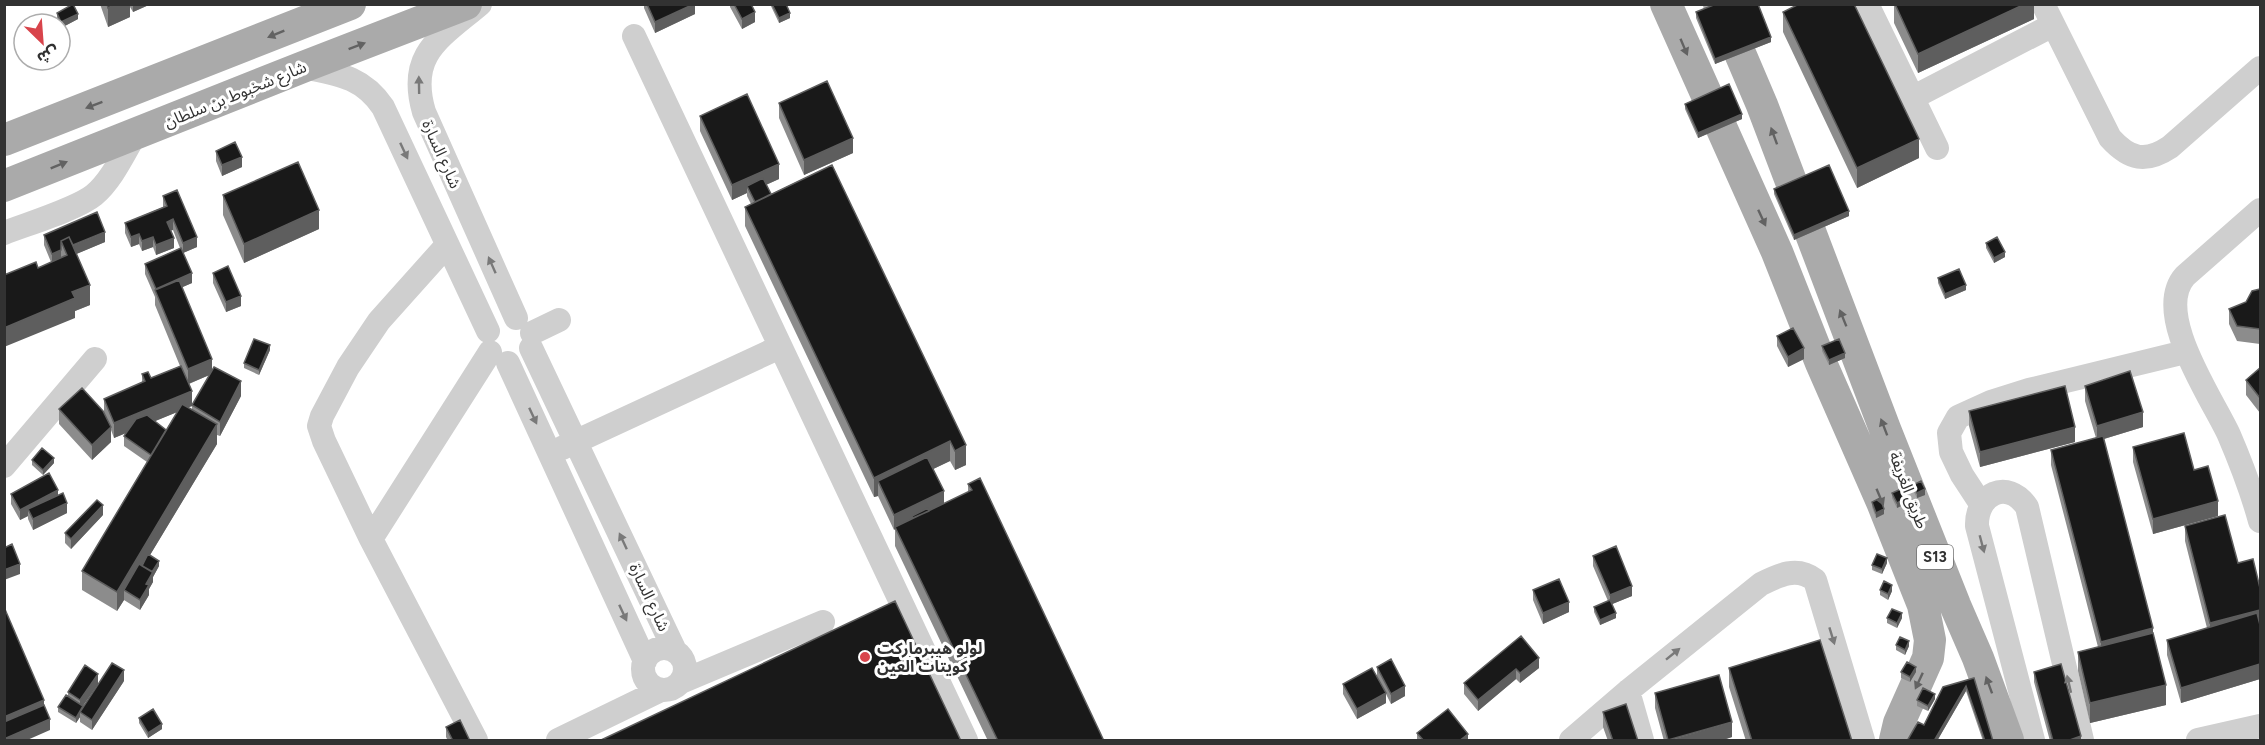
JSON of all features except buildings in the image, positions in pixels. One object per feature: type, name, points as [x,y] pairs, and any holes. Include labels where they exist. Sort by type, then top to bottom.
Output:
[{"type":"main road","points":[[4,140],[350,4]]},
{"type":"main road","name":"شارع شخبوط بن سلطان","points":[[4,186],[466,4]]},
{"type":"main road","name":"طريق الغريفة","points":[[1666,4],[1702,89],[1777,252],[1923,605],[1930,639],[1928,658],[1899,723],[1895,741]]},
{"type":"main road","name":"طريق الغريفة","points":[[1719,5],[1762,105],[1885,429],[1946,585],[1978,658],[2008,741]]},
{"type":"street","name":"شارع السارة","points":[[480,4],[428,51],[420,68],[419,97],[526,333],[675,651]]},
{"type":"street","points":[[1867,4],[1937,148]]},
{"type":"street","points":[[1912,98],[2048,15],[2110,138],[2119,148],[2136,157],[2156,156],[2170,147],[2260,68]]},
{"type":"street","points":[[634,36],[966,741]]},
{"type":"street","name":"شارع السارة","points":[[303,67],[346,77],[373,92],[383,106],[496,349],[550,453],[645,661]]},
{"type":"street","points":[[4,233],[94,196],[105,183],[136,134]]},
{"type":"street","points":[[2258,506],[2228,434],[2185,352],[2177,325],[2176,292],[2178,284],[2260,210]]},
{"type":"street","points":[[447,245],[379,321],[348,367],[319,426],[371,539],[476,741]]},
{"type":"street","points":[[371,539],[496,349],[500,319],[526,333],[559,320]]},
{"type":"street","points":[[496,349],[522,359],[526,333]]},
{"type":"street","points":[[550,453],[780,346]]},
{"type":"street","points":[[1981,504],[1962,475],[1951,452],[1949,433],[1959,417],[1991,402],[2029,390],[2185,352]]},
{"type":"street","points":[[4,466],[95,359]]},
{"type":"street","points":[[2033,741],[1977,526],[1981,504],[1994,494],[2009,492],[2027,507],[2082,741]]},
{"type":"street","points":[[1571,741],[1628,691],[1761,584],[1784,573],[1798,572],[1809,575],[1815,580],[1863,741]]},
{"type":"street","points":[[558,741],[671,686],[823,622]]},
{"type":"street","points":[[668,648],[675,651],[684,662],[686,669],[671,686],[648,683],[644,676],[645,661],[654,651],[668,648]]},
{"type":"street","points":[[1628,691],[1642,741]]},
{"type":"street","points":[[2198,741],[2260,726]]},
{"type":"place","name":"لولو هيبرماركت كويتات العين","points":[[865,657]]}]
